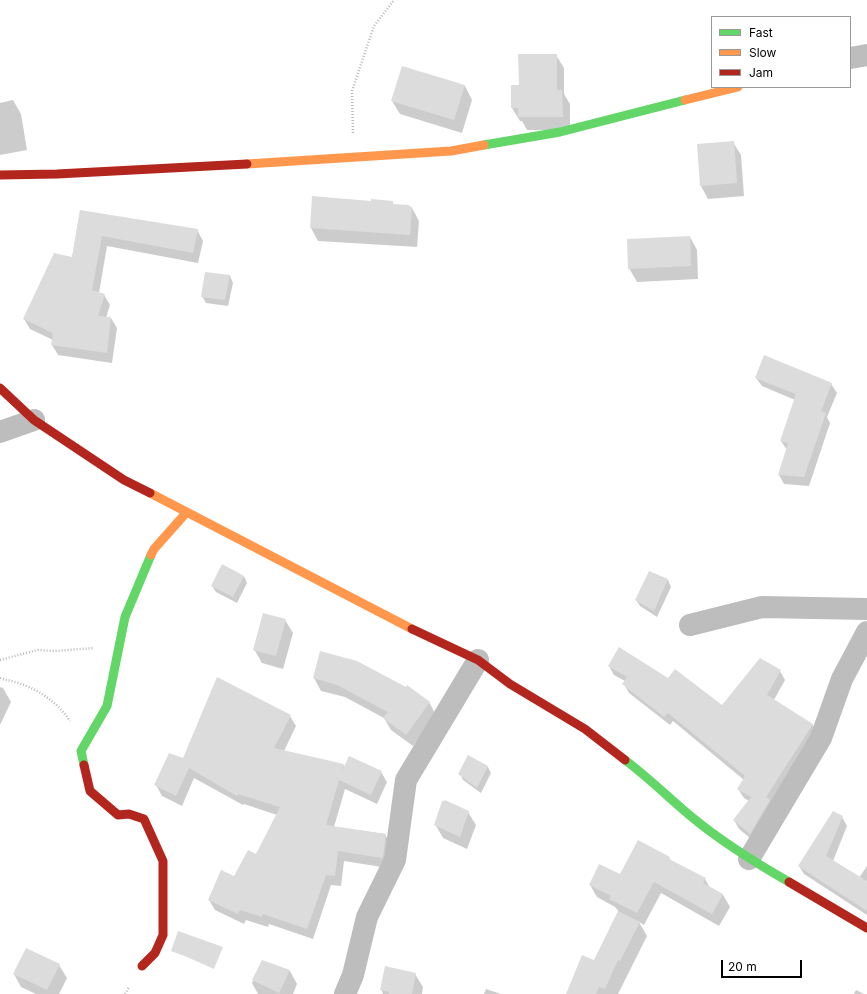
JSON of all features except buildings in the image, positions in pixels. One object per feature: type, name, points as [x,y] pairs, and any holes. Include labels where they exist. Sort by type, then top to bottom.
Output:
[{"type":"street","points":[[851,58],[867,55]]},
{"type":"street","points":[[0,175],[57,174],[354,158],[451,151],[560,132],[734,88]]},
{"type":"street","points":[[0,388],[34,420],[124,480],[409,628],[478,660],[510,684],[585,729],[645,775],[693,818],[749,860],[867,928]]},
{"type":"street","points":[[0,432],[34,420]]},
{"type":"street","points":[[142,966],[155,953],[163,935],[163,861],[144,819],[129,814],[118,815],[90,791],[81,751],[107,706],[125,617],[154,549],[186,513]]},
{"type":"street","points":[[690,625],[762,607],[867,609]]},
{"type":"street","points":[[749,860],[821,738],[842,679],[867,632]]},
{"type":"street","points":[[346,994],[353,975],[367,918],[395,860],[406,780],[478,660]]},
{"type":"path","points":[[354,158],[352,91],[374,26],[394,0]]},
{"type":"path","points":[[0,660],[37,650],[54,651],[94,648],[118,650]]},
{"type":"path","points":[[0,678],[16,682],[46,696],[64,712],[73,724],[81,751]]},
{"type":"traffic: fast","points":[[484,145],[560,132],[685,100]]},
{"type":"traffic: fast","points":[[84,765],[81,751],[107,706],[125,617],[151,555]]},
{"type":"traffic: fast","points":[[625,760],[693,818],[727,844],[789,882]]},
{"type":"traffic: slow","points":[[685,100],[734,88]]},
{"type":"traffic: slow","points":[[247,164],[451,151],[484,145]]},
{"type":"traffic: slow","points":[[150,493],[412,629]]},
{"type":"traffic: slow","points":[[151,555],[154,549],[186,513]]},
{"type":"traffic: jam","points":[[0,175],[57,174],[247,164]]},
{"type":"traffic: jam","points":[[0,388],[34,420],[124,480],[150,493]]},
{"type":"traffic: jam","points":[[412,629],[478,660],[510,684],[585,729],[625,760]]},
{"type":"traffic: jam","points":[[84,765],[90,791],[118,815],[129,814],[144,819],[163,861],[163,935],[155,953],[142,966]]},
{"type":"traffic: jam","points":[[789,882],[867,928]]}]
